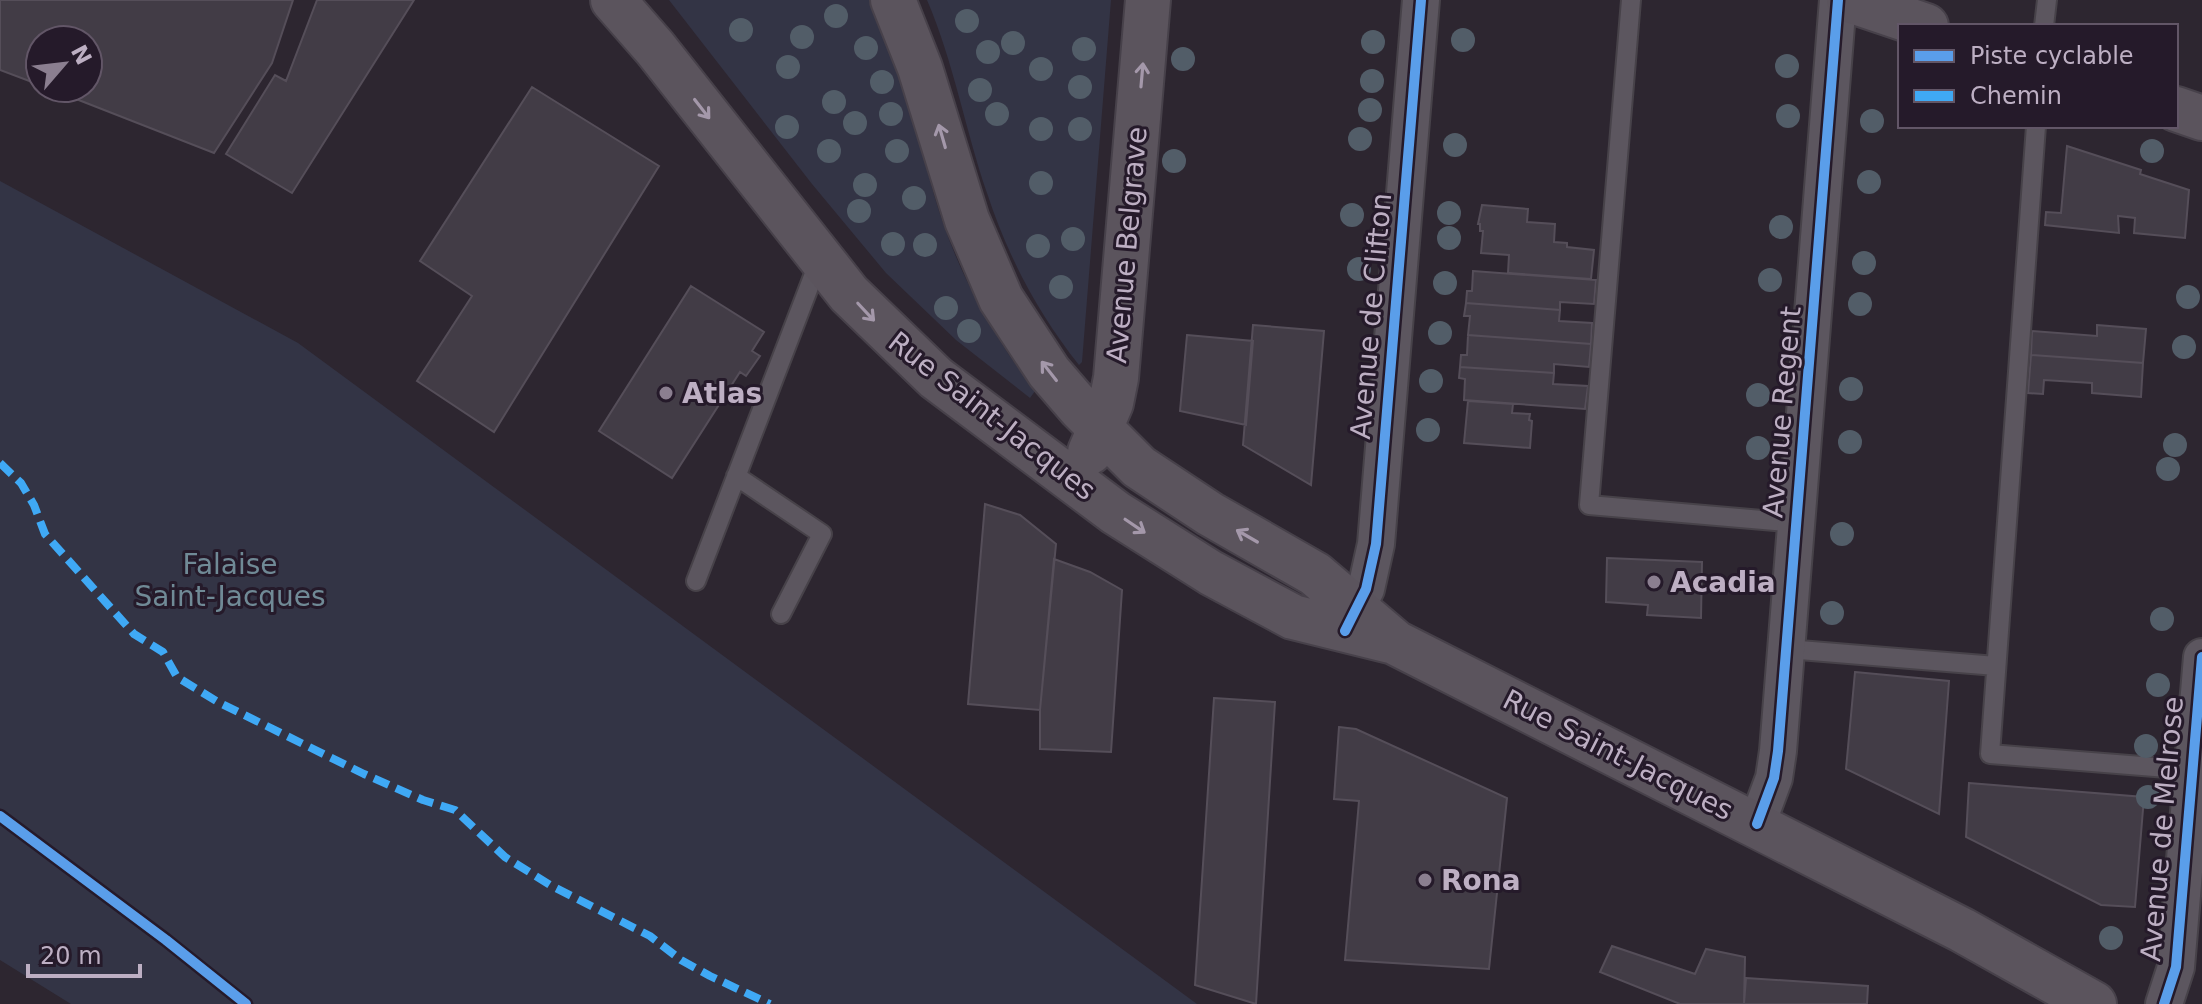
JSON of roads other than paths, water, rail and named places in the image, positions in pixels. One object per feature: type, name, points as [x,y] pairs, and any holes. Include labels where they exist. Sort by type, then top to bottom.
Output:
[{"type":"main road","name":"Rue Saint-Jacques","points":[[613,0],[647,38],[819,259],[875,322],[936,378],[1163,545],[1293,617],[1350,620],[1757,824],[1997,948],[2094,1004]]},
{"type":"main road","name":"Rue Saint-Jacques","points":[[893,0],[935,111],[967,220],[1001,299],[1049,372],[1139,467],[1210,514],[1315,574],[1350,620]]},
{"type":"main road","name":"Avenue Belgrave","points":[[1072,481],[1100,429],[1111,403],[1116,378],[1148,0]]},
{"type":"main road","points":[[1849,0],[1920,24]]},
{"type":"main road","points":[[2178,110],[2202,118]]},
{"type":"street","name":"Avenue de Clifton","points":[[1350,620],[1366,589],[1376,544],[1421,0]]},
{"type":"street","name":"Avenue Regent","points":[[1757,824],[1774,778],[1787,649],[1838,0]]},
{"type":"street","name":"Avenue de Melrose","points":[[2164,1004],[2176,967],[2192,895],[2192,770],[2202,657]]},
{"type":"lane","points":[[1631,0],[1589,505],[1797,523]]},
{"type":"lane","points":[[2044,24],[2047,0]]},
{"type":"lane","points":[[2036,128],[1990,754],[2192,770]]},
{"type":"lane","points":[[696,581],[819,259]]},
{"type":"lane","points":[[736,476],[822,534],[781,614]]},
{"type":"lane","points":[[1787,649],[1996,666]]},
{"type":"place","name":"Atlas","points":[[666,393]]},
{"type":"place","name":"Acadia","points":[[1654,582]]},
{"type":"place","name":"Rona","points":[[1425,880]]},
{"type":"park label","name":"Falaise Saint-Jacques","points":[[230,580]]}]
